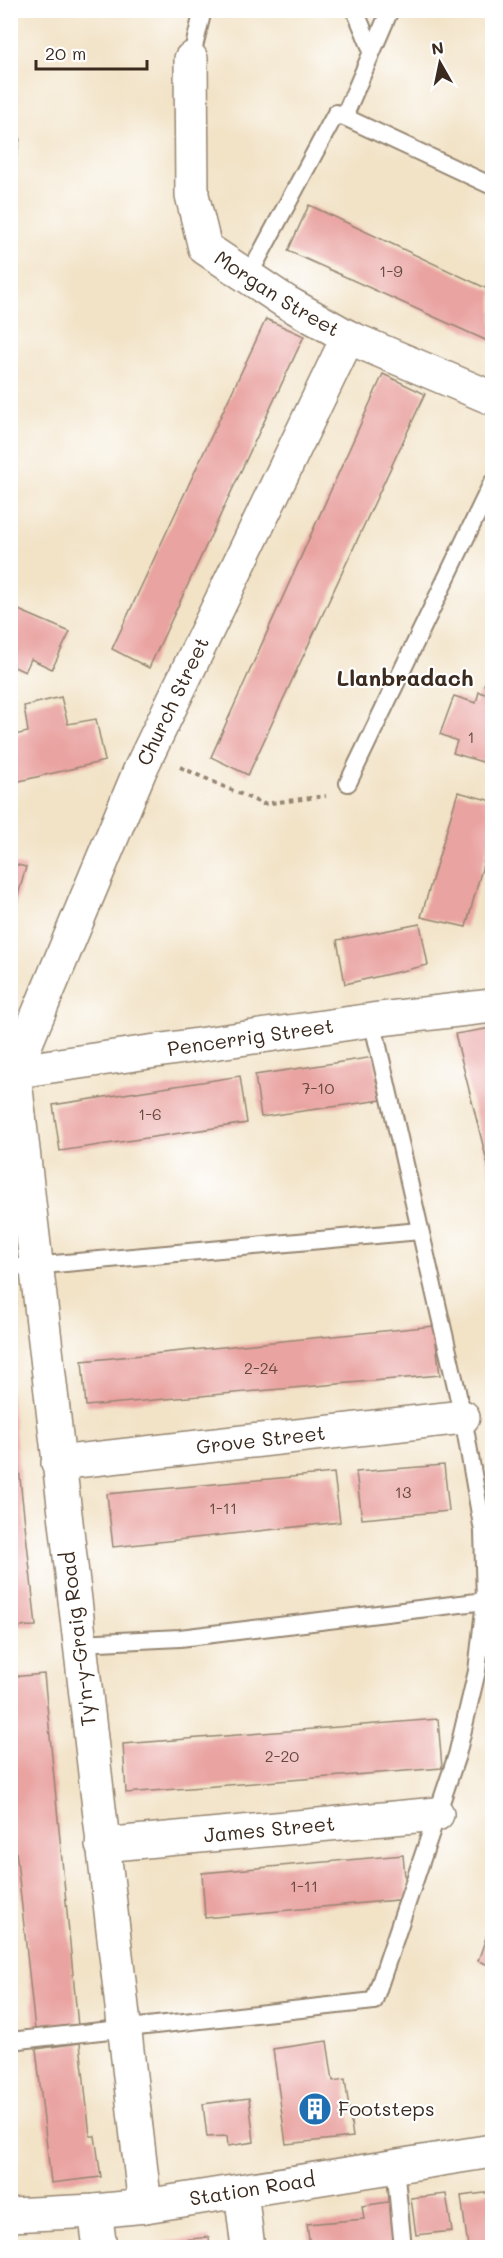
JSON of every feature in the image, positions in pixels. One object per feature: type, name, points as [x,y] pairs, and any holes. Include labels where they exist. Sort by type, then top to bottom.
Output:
[{"type":"street","name":"Morgan Street","points":[[191,59],[192,195],[205,248],[286,302],[348,337],[492,398]]},
{"type":"street","name":"Church Street","points":[[12,1072],[149,753],[348,337]]},
{"type":"street","name":"Pencerrig Street","points":[[12,1072],[372,1020],[492,1006]]},
{"type":"street","name":"Ty'n-y-Graig Road","points":[[12,1072],[23,1267],[58,1463],[145,2206]]},
{"type":"street","name":"Grove Street","points":[[58,1463],[463,1417]]},
{"type":"street","name":"James Street","points":[[102,1845],[437,1814]]},
{"type":"street","name":"Station Road","points":[[10,2215],[145,2206],[492,2151]]},
{"type":"street","points":[[241,2191],[248,2247]]},
{"type":"street","points":[[95,2211],[100,2247]]},
{"type":"lane","points":[[191,59],[203,10]]},
{"type":"lane","points":[[355,10],[372,51]]},
{"type":"lane","points":[[344,117],[390,10]]},
{"type":"lane","points":[[248,277],[336,113],[492,186]]},
{"type":"lane","points":[[348,783],[492,483]]},
{"type":"lane","points":[[10,2041],[374,2001],[457,1755],[477,1671],[485,1601],[483,1531],[463,1417],[372,1020]]},
{"type":"lane","points":[[23,1267],[420,1231]]},
{"type":"lane","points":[[79,1643],[180,1638],[485,1601]]},
{"type":"lane","points":[[395,2166],[403,2247]]},
{"type":"path","points":[[149,753],[263,804],[342,794],[348,783]]},
{"type":"building","points":[[10,136],[20,138],[12,179],[10,179]]},
{"type":"building","points":[[309,205],[492,291],[492,343],[288,251]]},
{"type":"building","points":[[266,319],[304,336],[149,668],[112,649]]},
{"type":"building","points":[[383,374],[425,394],[248,775],[211,757]]},
{"type":"building","points":[[14,608],[70,632],[52,669],[31,659],[25,672],[10,665],[10,615]]},
{"type":"building","points":[[492,668],[492,689],[484,685]]},
{"type":"building","points":[[479,692],[492,696],[492,765],[453,753],[457,741],[440,734],[454,696],[476,703]]},
{"type":"building","points":[[61,697],[68,724],[96,719],[105,761],[11,783],[10,736],[28,732],[24,706]]},
{"type":"building","points":[[458,792],[492,801],[492,832],[466,927],[421,917]]},
{"type":"building","points":[[10,863],[26,867],[11,920],[10,920]]},
{"type":"building","points":[[420,924],[428,965],[345,984],[337,940]]},
{"type":"building","points":[[492,1028],[492,1181],[455,1034]]},
{"type":"building","points":[[374,1057],[381,1100],[261,1117],[255,1075]]},
{"type":"building","points":[[240,1076],[247,1123],[60,1151],[53,1105]]},
{"type":"building","points":[[434,1326],[440,1375],[86,1406],[82,1361]]},
{"type":"building","points":[[10,1386],[36,1626],[10,1627]]},
{"type":"building","points":[[444,1465],[449,1511],[362,1519],[356,1472]]},
{"type":"building","points":[[334,1473],[340,1522],[113,1547],[107,1494]]},
{"type":"building","points":[[44,1674],[78,2026],[35,2030],[10,1794],[10,1677]]},
{"type":"building","points":[[438,1719],[442,1768],[126,1793],[123,1744]]},
{"type":"building","points":[[403,1855],[407,1899],[205,1918],[202,1873]]},
{"type":"building","points":[[492,1920],[492,1966],[478,1961]]},
{"type":"building","name":"Footsteps","points":[[327,2041],[333,2081],[345,2079],[353,2137],[286,2144],[273,2049]]},
{"type":"building","points":[[80,2043],[90,2136],[95,2136],[101,2177],[51,2183],[36,2049]]},
{"type":"building","points":[[249,2098],[254,2142],[228,2146],[227,2136],[207,2137],[203,2104]]},
{"type":"building","points":[[492,2192],[492,2247],[468,2247],[461,2196]]},
{"type":"building","points":[[446,2194],[452,2231],[416,2235],[411,2198]]},
{"type":"building","points":[[394,2201],[399,2247],[310,2247],[307,2224],[364,2219],[362,2206]]},
{"type":"building","points":[[209,2237],[210,2247],[165,2247],[165,2242]]},
{"type":"place","name":"Footsteps","points":[[315,2109]]},
{"type":"district","name":"Llanbradach","points":[[405,678]]}]
